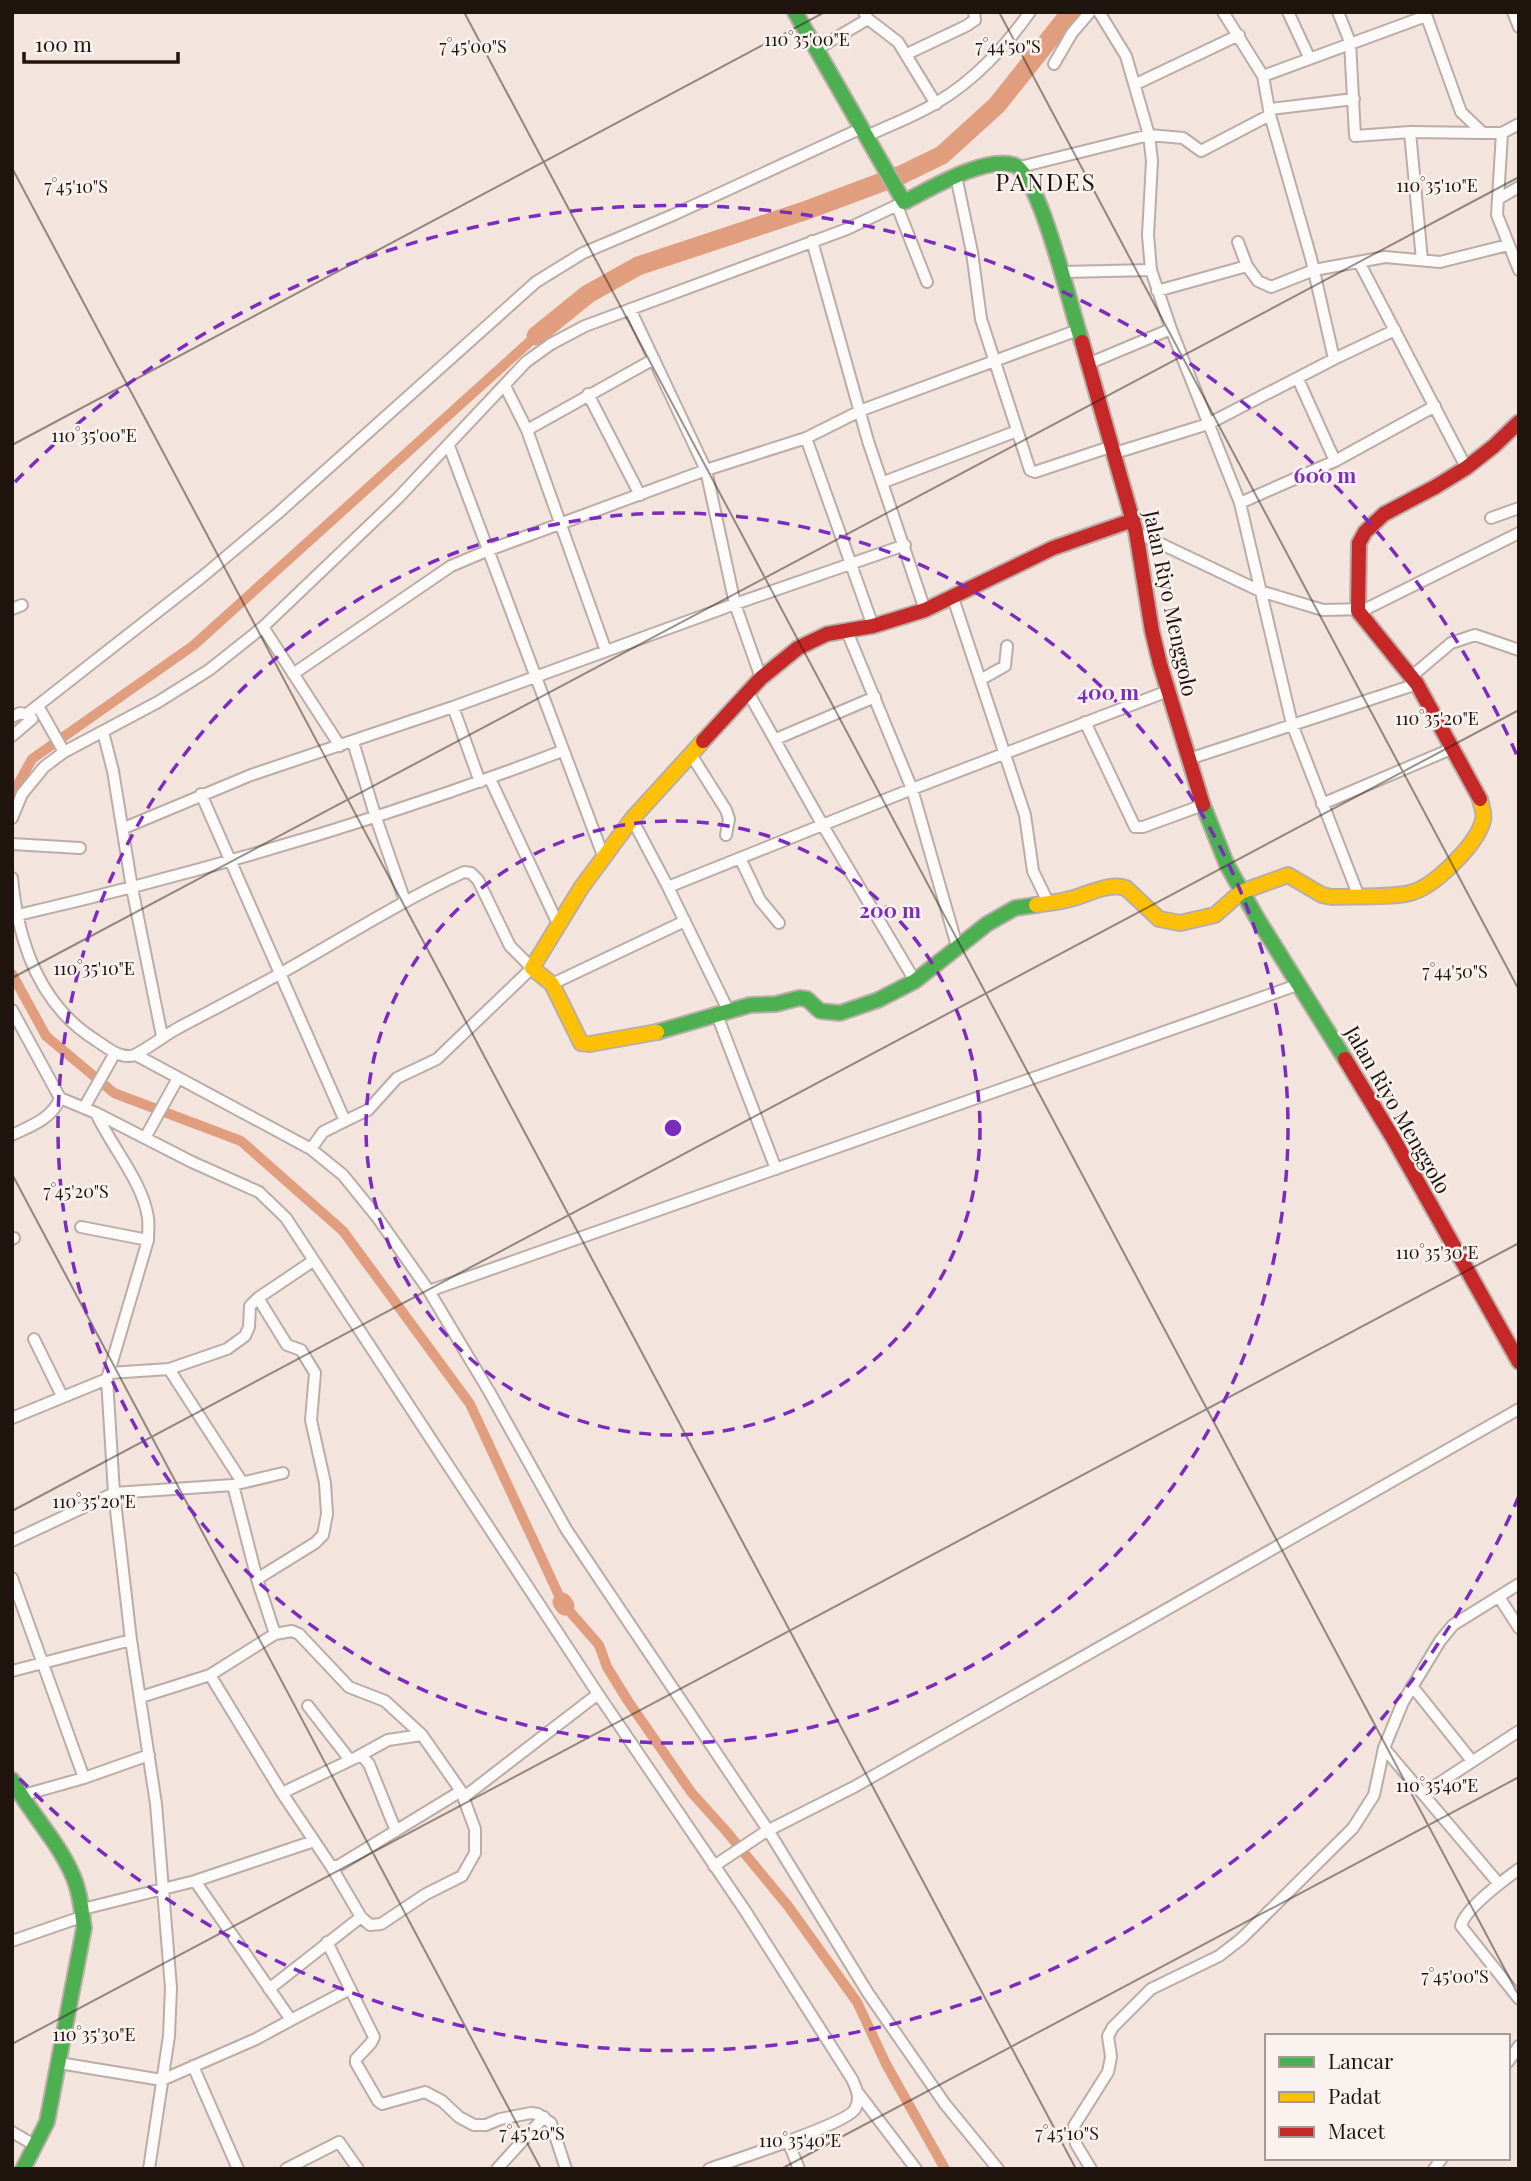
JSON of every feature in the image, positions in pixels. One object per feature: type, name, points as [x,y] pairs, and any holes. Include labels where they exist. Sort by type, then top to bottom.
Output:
[{"type":"street","points":[[795,12],[865,132],[901,202],[927,282]]},
{"type":"street","points":[[12,717],[20,713],[27,714],[170,603],[277,514],[536,282],[583,253],[936,104],[990,62],[1030,12]]},
{"type":"street","points":[[1054,64],[1072,33],[1090,12]]},
{"type":"street","points":[[1099,12],[1121,46],[1136,84],[1149,135],[1152,161],[1148,235],[1151,270],[1157,291],[1240,503],[1292,724],[1359,897]]},
{"type":"street","points":[[1223,12],[1263,76],[1270,112],[1314,270],[1334,359]]},
{"type":"street","points":[[1288,12],[1309,57]]},
{"type":"street","points":[[1338,12],[1350,42],[1355,136],[1410,132],[1502,134],[1519,124]]},
{"type":"street","points":[[907,54],[966,26],[975,20],[976,13]]},
{"type":"street","points":[[1515,13],[1519,27]]},
{"type":"street","points":[[1263,76],[1425,14],[1461,112],[1483,133]]},
{"type":"street","points":[[817,49],[866,16],[898,42],[936,104]]},
{"type":"street","points":[[1136,84],[1239,35]]},
{"type":"street","points":[[12,818],[22,794],[38,772],[63,751],[158,702],[209,670],[263,627],[398,498],[526,362],[551,344],[585,326],[847,229],[972,170],[994,165],[1020,167],[1149,135],[1184,138],[1201,151],[1270,112],[1354,99]]},
{"type":"street","points":[[1410,132],[1422,260]]},
{"type":"street","points":[[1502,134],[1497,215],[1519,270]]},
{"type":"street","name":"Jalan Riyo Menggolo","points":[[1020,167],[1038,200],[1090,363],[1135,526],[1152,631],[1168,691],[1203,805],[1227,865],[1393,1138],[1519,1362]]},
{"type":"street","points":[[956,176],[972,252],[981,319],[1032,472],[1208,424],[1395,330]]},
{"type":"street","points":[[1498,199],[1519,187]]},
{"type":"street","points":[[812,242],[862,410],[868,440],[925,610]]},
{"type":"street","points":[[1238,242],[1247,266],[1258,281],[1271,287],[1314,270],[1385,257],[1440,262],[1508,245]]},
{"type":"street","points":[[1359,262],[1466,467]]},
{"type":"street","points":[[1157,291],[1247,266]]},
{"type":"street","points":[[1063,272],[1151,270]]},
{"type":"street","points":[[630,309],[706,470],[735,604],[761,678]]},
{"type":"street","points":[[1090,363],[1171,329]]},
{"type":"street","points":[[293,674],[437,574],[489,550],[706,470],[806,438],[862,410],[1078,330]]},
{"type":"street","points":[[527,430],[654,359]]},
{"type":"street","points":[[1298,379],[1335,461]]},
{"type":"street","points":[[505,386],[527,430],[606,651]]},
{"type":"street","points":[[589,394],[640,495]]},
{"type":"street","points":[[1240,503],[1335,461],[1435,406]]},
{"type":"street","points":[[12,878],[29,958],[62,1010],[82,1032],[113,1057],[136,1055],[162,1036],[282,972],[405,901],[464,872],[470,872],[478,880],[510,946],[552,984],[579,1040],[584,1044],[651,1034],[752,1005],[776,1004],[804,998],[820,1011],[837,1014],[878,1000],[915,981],[957,946],[1009,909],[1068,900],[1112,886],[1126,888],[1159,919],[1180,923],[1215,915],[1241,892],[1270,879],[1288,875],[1322,895],[1343,898],[1406,895],[1423,888],[1452,866],[1477,833],[1483,818],[1479,793],[1414,680],[1370,628],[1358,608],[1359,543],[1368,527],[1380,516],[1432,490],[1501,440],[1519,422]]},
{"type":"street","points":[[884,482],[1017,431]]},
{"type":"street","points":[[806,438],[873,626]]},
{"type":"street","points":[[449,446],[604,858]]},
{"type":"street","points":[[1491,518],[1516,509],[1519,521]]},
{"type":"street","points":[[311,1149],[323,1132],[368,1110],[397,1078],[437,1059],[532,968],[558,924],[632,819],[761,678],[807,643],[846,629],[873,626],[925,610],[1053,548],[1135,526],[1260,591],[1316,609],[1366,609],[1519,533]]},
{"type":"street","points":[[124,828],[251,775],[453,707],[905,545]]},
{"type":"street","points":[[953,598],[1006,753],[1028,827],[1033,871],[1048,902]]},
{"type":"street","points":[[263,627],[340,746]]},
{"type":"street","points":[[846,629],[912,789],[957,946]]},
{"type":"street","points":[[1189,760],[1414,680],[1451,643],[1475,635],[1519,650]]},
{"type":"street","points":[[980,680],[1005,666],[1007,646]]},
{"type":"street","points":[[668,887],[822,824],[1168,691]]},
{"type":"street","points":[[749,694],[915,981]]},
{"type":"street","points":[[776,739],[875,696]]},
{"type":"street","points":[[38,706],[63,751]]},
{"type":"street","points":[[453,707],[485,780],[558,924]]},
{"type":"street","points":[[12,736],[31,720],[27,714]]},
{"type":"street","points":[[1085,722],[1135,827],[1143,827],[1203,805]]},
{"type":"street","points":[[103,732],[124,828],[132,888],[162,1036]]},
{"type":"street","points":[[353,742],[405,901]]},
{"type":"street","points":[[1322,804],[1451,748]]},
{"type":"street","points":[[18,915],[132,888],[376,818],[562,751]]},
{"type":"street","points":[[690,753],[726,810],[729,818],[726,835]]},
{"type":"street","points":[[201,794],[282,972],[345,1121]]},
{"type":"street","points":[[632,819],[685,921],[723,1014],[776,1169]]},
{"type":"street","points":[[12,844],[80,848]]},
{"type":"street","points":[[740,858],[760,900],[779,923]]},
{"type":"street","points":[[552,984],[685,921]]},
{"type":"street","points":[[429,1291],[1300,984]]},
{"type":"street","points":[[12,1010],[60,1098],[57,1107],[46,1118],[12,1135]]},
{"type":"street","points":[[136,1055],[177,1081],[311,1149],[343,1175],[377,1217],[429,1291],[490,1392],[566,1529],[766,1831],[868,1993],[945,2104],[998,2169]]},
{"type":"street","points":[[86,1104],[113,1057]]},
{"type":"street","points":[[146,1136],[177,1081]]},
{"type":"street","points":[[60,1098],[86,1104],[96,1113],[259,1192],[286,1218],[598,1694],[716,1865],[859,2094],[916,2169]]},
{"type":"street","points":[[96,1113],[144,1203],[148,1218],[148,1240],[108,1376],[114,1493],[131,1640],[156,1804],[171,1988],[170,2020],[149,2169]]},
{"type":"street","points":[[81,1227],[148,1240]]},
{"type":"street","points":[[12,1418],[108,1376],[169,1370],[205,1358],[243,1339],[249,1327],[250,1306],[313,1261]]},
{"type":"street","points":[[257,1578],[315,1544],[323,1535],[327,1514],[325,1483],[310,1420],[315,1373],[301,1350],[287,1345],[258,1298]]},
{"type":"street","points":[[34,1339],[62,1396]]},
{"type":"street","points":[[169,1370],[238,1483],[257,1578],[275,1634]]},
{"type":"street","points":[[716,1865],[766,1831],[866,1780],[1519,1409]]},
{"type":"street","points":[[12,1541],[114,1493],[238,1483],[283,1472]]},
{"type":"street","points":[[12,1578],[84,1778]]},
{"type":"street","points":[[1091,2169],[1076,2144],[1074,2126],[1108,2072],[1111,2057],[1108,2036],[1110,2031],[1152,1989],[1219,1956],[1241,1939],[1343,1838],[1371,1802],[1384,1748],[1403,1702],[1446,1632],[1519,1584]]},
{"type":"street","points":[[1499,1597],[1519,1628]]},
{"type":"street","points":[[141,1697],[210,1675],[275,1634],[297,1632],[349,1688],[385,1701],[422,1735],[462,1794],[475,1829],[476,1843],[472,1861],[462,1876],[426,1894],[381,1924],[370,1925],[361,1917],[210,1675]]},
{"type":"street","points":[[12,1671],[131,1640]]},
{"type":"street","points":[[1412,1686],[1472,1761]]},
{"type":"street","points":[[331,1866],[338,1866],[462,1794],[598,1694]]},
{"type":"street","points":[[309,1706],[354,1758]]},
{"type":"street","points":[[1424,1793],[1519,1731]]},
{"type":"street","points":[[282,1793],[388,1740],[422,1735]]},
{"type":"street","points":[[1384,1748],[1499,1884]]},
{"type":"street","points":[[20,1796],[84,1778],[149,1755]]},
{"type":"street","points":[[354,1758],[363,1757],[368,1761],[396,1832]]},
{"type":"street","points":[[12,1780],[20,1796],[69,1865],[84,1912],[83,1940],[47,2122],[23,2169]]},
{"type":"street","points":[[12,1941],[84,1912],[195,1881],[313,1841]]},
{"type":"street","points":[[1519,1869],[1499,1884],[1464,1918],[1461,1926],[1519,1999]]},
{"type":"street","points":[[195,1881],[291,2020]]},
{"type":"street","points":[[270,1989],[361,1917]]},
{"type":"street","points":[[327,1942],[374,2038],[356,2059],[356,2063],[379,2103],[425,2092],[442,2101],[458,2118],[474,2125],[486,2125],[500,2119],[531,2113],[544,2117],[551,2123],[566,2169]]},
{"type":"street","points":[[59,2063],[162,2080],[265,2035],[350,1989]]},
{"type":"street","points":[[193,2066],[238,2169]]},
{"type":"street","points":[[709,2169],[848,2116],[856,2107],[859,2094]]},
{"type":"street","points":[[497,2169],[544,2117]]},
{"type":"street","points":[[12,2132],[36,2146]]},
{"type":"street","points":[[788,2141],[799,2169]]},
{"type":"street","points":[[286,2169],[339,2142],[358,2169]]},
{"type":"waterway","points":[[536,336],[588,294],[638,266],[807,210],[901,175],[942,155],[997,105],[1071,12]]},
{"type":"waterway","points":[[12,795],[32,759],[194,645],[536,336]]},
{"type":"waterway","points":[[12,974],[46,1036],[114,1093],[241,1141],[343,1231],[470,1404],[562,1602]]},
{"type":"waterway","points":[[562,1602],[565,1606]]},
{"type":"waterway","points":[[565,1606],[599,1645],[607,1667],[628,1701],[691,1792],[788,1906],[857,2002],[886,2064],[945,2169]]},
{"type":"traffic: fast","points":[[795,12],[904,202],[942,182],[988,165],[1014,165],[1024,174],[1034,192],[1054,245],[1082,342]]},
{"type":"traffic: fast","points":[[1203,805],[1227,865],[1345,1059]]},
{"type":"traffic: fast","points":[[657,1032],[750,1005],[776,1004],[799,998],[807,999],[820,1011],[840,1013],[878,1000],[915,981],[987,924],[1015,908],[1036,905]]},
{"type":"traffic: fast","points":[[12,1780],[70,1870],[79,1895],[84,1928],[47,2122],[23,2169]]},
{"type":"traffic: slow","points":[[657,1032],[590,1044],[581,1043],[552,984],[532,968],[581,888],[632,819],[703,741]]},
{"type":"traffic: slow","points":[[1036,905],[1119,887],[1126,888],[1159,919],[1180,923],[1215,915],[1241,892],[1288,875],[1322,895],[1332,897],[1406,894],[1433,881],[1465,851],[1483,820],[1480,799]]},
{"type":"traffic: jam","points":[[1082,342],[1136,532],[1160,664],[1203,805]]},
{"type":"traffic: jam","points":[[1480,799],[1417,684],[1358,611],[1359,543],[1365,532],[1384,514],[1466,468],[1519,422]]},
{"type":"traffic: jam","points":[[703,741],[761,678],[798,648],[827,634],[873,626],[925,610],[1053,548],[1133,520]]},
{"type":"traffic: jam","points":[[1345,1059],[1393,1138],[1519,1362]]},
{"type":"district","name":"PANDES","points":[[1046,181]]}]
